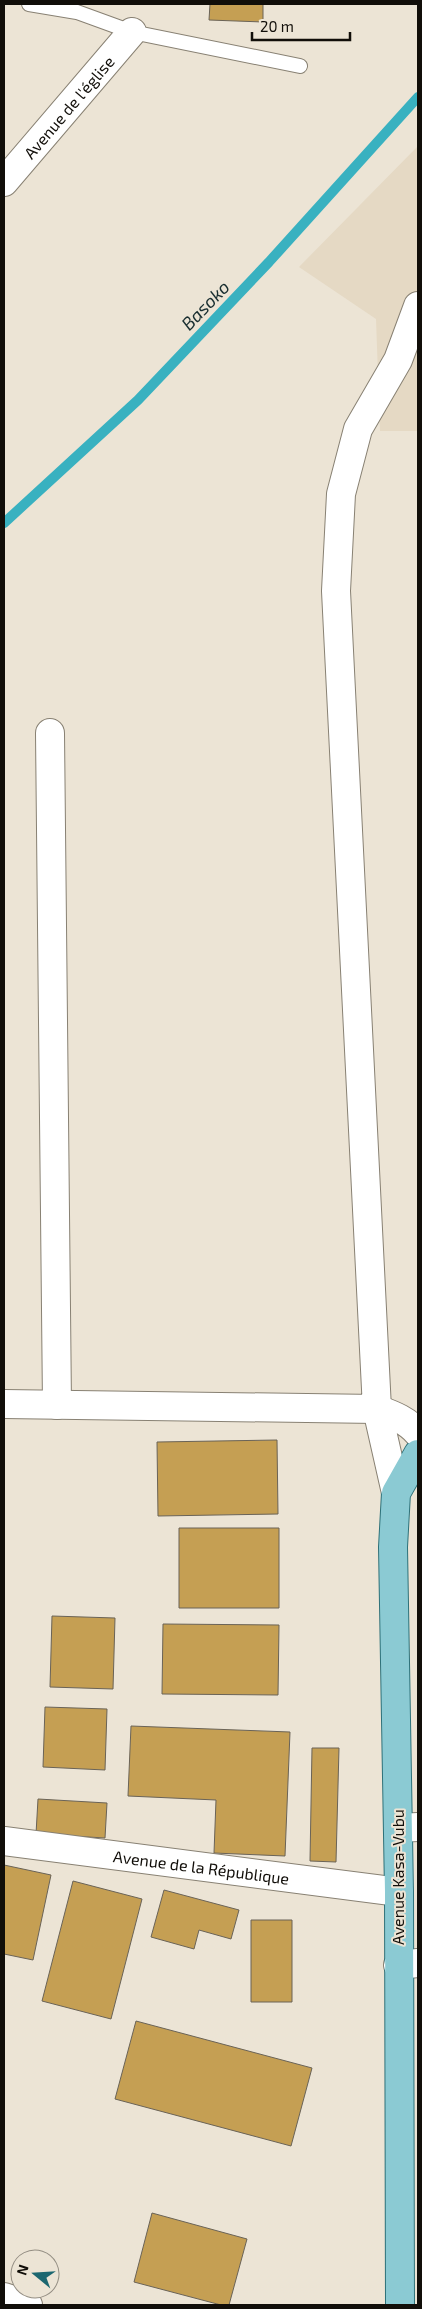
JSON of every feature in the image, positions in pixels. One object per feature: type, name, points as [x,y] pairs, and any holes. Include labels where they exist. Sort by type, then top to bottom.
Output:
[{"type":"main road","name":"Avenue Kasa-Vubu","points":[[400,2305],[408,1964],[399,1892],[408,1827],[393,1546],[418,1454]]},
{"type":"street","name":"Avenue de l'église","points":[[4,182],[132,32]]},
{"type":"street","points":[[407,1498],[378,1409],[336,591],[341,494],[358,429],[398,360],[418,306]]},
{"type":"street","points":[[50,733],[57,1405]]},
{"type":"street","points":[[4,1404],[378,1409],[398,1417],[412,1426],[418,1433]]},
{"type":"street","name":"Avenue de la République","points":[[4,1841],[399,1892]]},
{"type":"street","points":[[4,2298],[28,2305]]},
{"type":"lane","points":[[29,4],[77,12],[132,32],[300,66]]},
{"type":"shaded area","points":[[418,146],[418,431],[380,431],[376,319],[299,267]]},
{"type":"building","points":[[210,4],[263,4],[263,22],[209,20]]},
{"type":"building","points":[[277,1440],[278,1514],[158,1516],[157,1442]]},
{"type":"building","points":[[179,1528],[279,1528],[279,1608],[179,1608]]},
{"type":"building","points":[[52,1616],[115,1618],[113,1689],[50,1687]]},
{"type":"building","points":[[163,1624],[279,1625],[278,1695],[162,1694]]},
{"type":"building","points":[[45,1707],[107,1709],[105,1770],[43,1767]]},
{"type":"building","points":[[131,1726],[290,1732],[285,1856],[214,1853],[216,1800],[128,1796]]},
{"type":"building","points":[[312,1748],[339,1748],[336,1862],[310,1861]]},
{"type":"building","points":[[38,1799],[107,1803],[105,1838],[36,1834]]},
{"type":"building","points":[[4,1865],[51,1875],[33,1960],[4,1954]]},
{"type":"building","points":[[73,1881],[142,1899],[111,2019],[42,2001]]},
{"type":"building","points":[[164,1890],[239,1910],[231,1939],[199,1930],[194,1949],[151,1937]]},
{"type":"building","points":[[251,1920],[292,1920],[292,2002],[251,2002]]},
{"type":"building","points":[[136,2021],[312,2068],[291,2146],[115,2099]]},
{"type":"building","points":[[152,2213],[247,2239],[229,2305],[221,2305],[134,2282]]},
{"type":"waterway","name":"Basoko","points":[[4,523],[138,400],[269,262],[418,97]]}]
